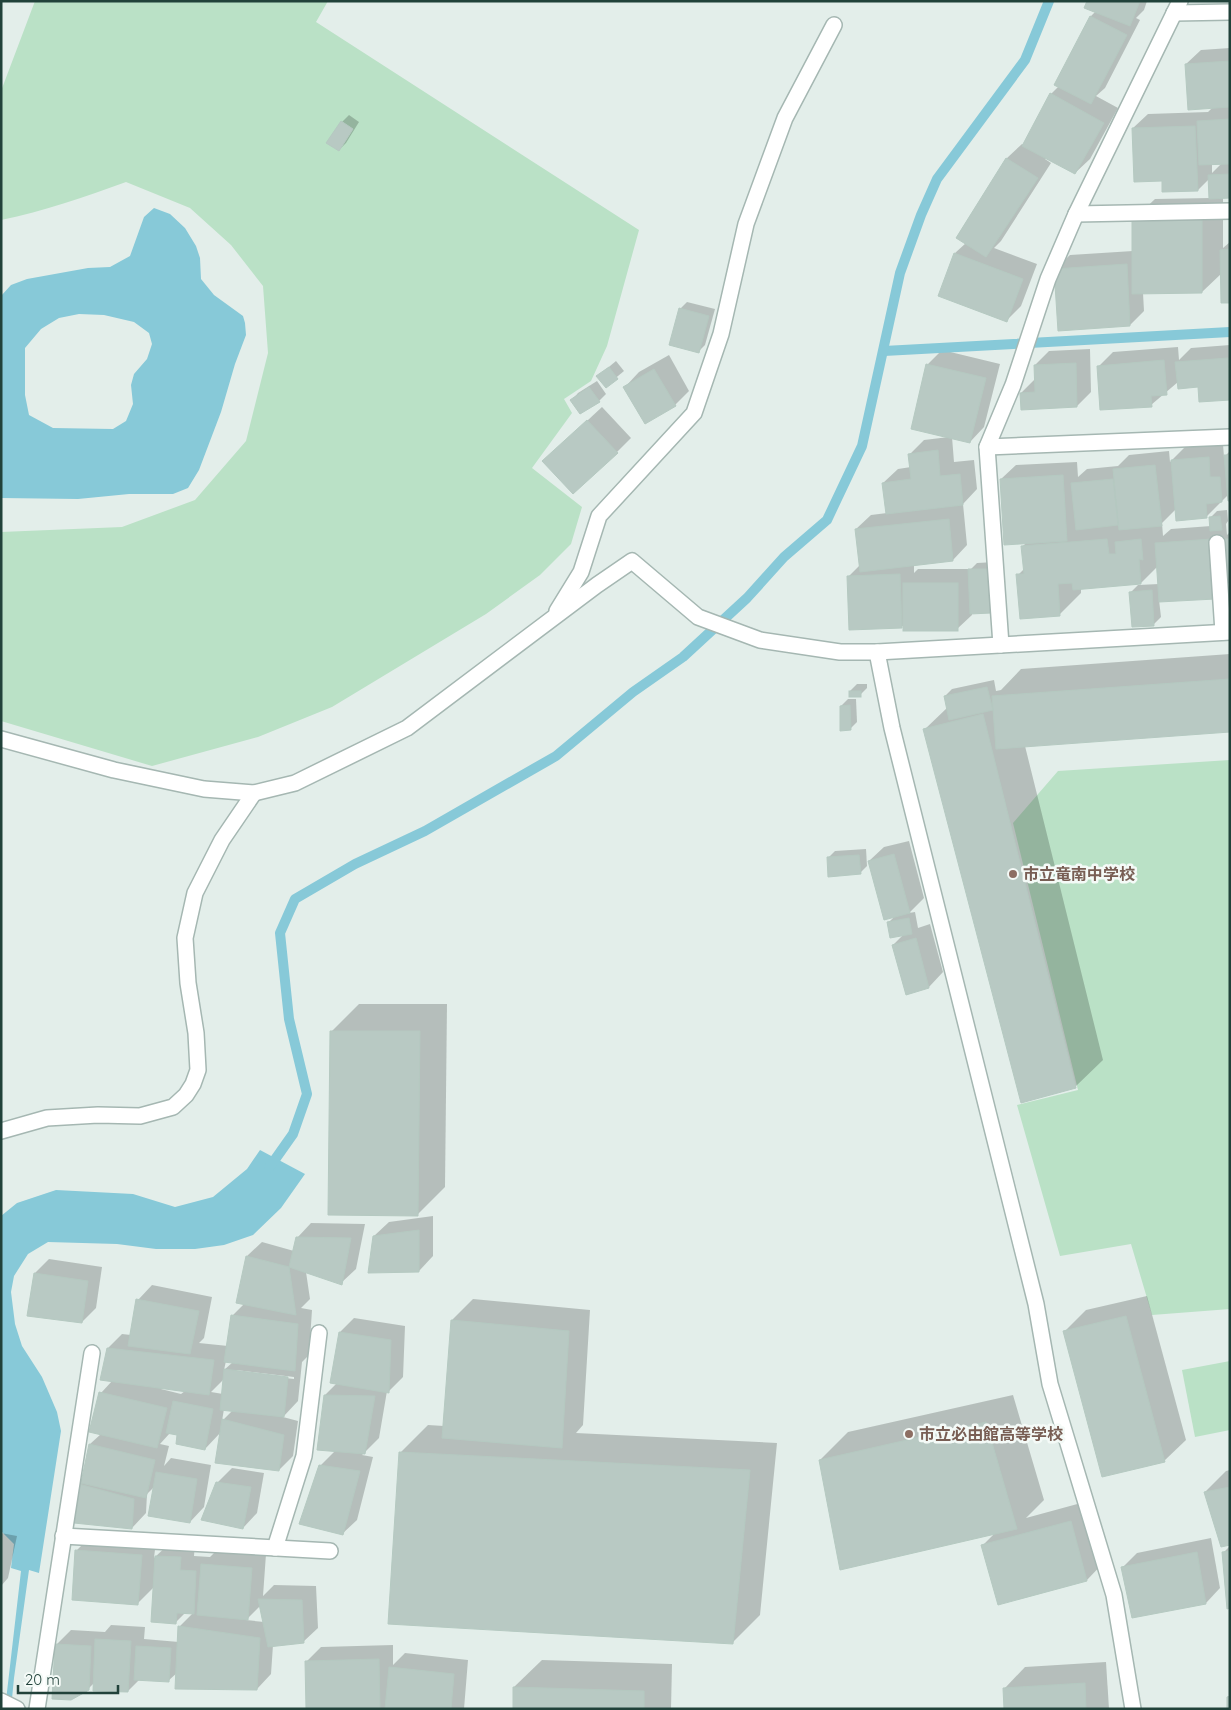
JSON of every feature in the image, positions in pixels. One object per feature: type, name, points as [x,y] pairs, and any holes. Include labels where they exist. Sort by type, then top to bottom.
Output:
[{"type":"street","points":[[1001,645],[987,448],[1012,385],[1048,279],[1076,214],[1177,7],[1230,12]]},
{"type":"street","points":[[552,618],[581,572],[599,516],[694,413],[721,334],[746,224],[786,118],[834,25]]},
{"type":"street","points":[[1076,214],[1230,211]]},
{"type":"street","points":[[987,448],[1230,436]]},
{"type":"street","points":[[1,739],[114,770],[204,789],[254,793],[295,783],[407,728],[552,618],[632,562],[698,617],[760,640],[840,652],[878,652],[1226,632],[1217,543]]},
{"type":"street","points":[[878,652],[892,728],[1036,1304],[1050,1384],[1114,1594],[1133,1709]]},
{"type":"street","points":[[1,1131],[47,1118],[98,1115],[140,1116],[173,1107],[186,1095],[193,1084],[198,1070],[196,1033],[188,983],[186,938],[194,893],[222,840],[254,793]]},
{"type":"street","points":[[275,1548],[304,1456],[319,1333]]},
{"type":"street","points":[[37,1709],[92,1353]]},
{"type":"street","points":[[63,1536],[330,1551]]},
{"type":"street","points":[[1,1701],[17,1709]]},
{"type":"green space","points":[[35,1],[328,1],[316,22],[639,230],[607,346],[591,381],[564,399],[572,413],[532,468],[582,507],[571,544],[540,575],[486,614],[332,707],[258,737],[152,766],[1,721],[1,532],[122,527],[195,500],[246,441],[268,353],[263,286],[231,245],[190,208],[126,182],[64,203],[1,220],[1,91]]},
{"type":"green space","points":[[1230,760],[1230,1309],[1152,1315],[1131,1244],[1060,1256],[1017,1105],[1078,1090],[1013,823],[1058,771]]},
{"type":"green space","points":[[1230,1361],[1230,1430],[1195,1437],[1182,1370]]},
{"type":"water","points":[[154,208],[170,214],[185,228],[196,246],[200,258],[201,279],[214,295],[243,316],[245,323],[246,335],[235,364],[221,412],[199,470],[188,488],[173,494],[129,494],[78,499],[1,498],[1,296],[11,285],[27,279],[88,268],[110,267],[130,256],[144,217]],"holes":[[[79,314],[104,315],[134,322],[149,333],[152,344],[147,359],[134,374],[131,385],[133,404],[126,421],[113,429],[53,428],[29,415],[25,395],[25,348],[41,329],[59,318]]]},
{"type":"water","points":[[260,1150],[305,1174],[281,1208],[253,1235],[224,1245],[195,1249],[156,1249],[117,1244],[48,1242],[28,1254],[14,1276],[11,1292],[15,1324],[22,1346],[42,1377],[57,1412],[61,1431],[39,1573],[29,1570],[11,1709],[5,1709],[21,1571],[11,1568],[14,1544],[1,1531],[1,1216],[17,1203],[56,1190],[133,1194],[175,1207],[213,1197],[247,1169]]},
{"type":"building","points":[[1087,1],[1140,1],[1130,26],[1084,8]]},
{"type":"building","points":[[1090,16],[1127,35],[1091,104],[1054,85]]},
{"type":"building","points":[[1230,61],[1230,107],[1188,110],[1185,64]]},
{"type":"building","points":[[1050,93],[1104,123],[1075,174],[1022,146]]},
{"type":"building","points":[[1230,119],[1230,164],[1199,165],[1197,121]]},
{"type":"building","points":[[341,121],[353,129],[339,151],[326,143]]},
{"type":"building","points":[[1195,126],[1198,191],[1162,192],[1162,181],[1134,182],[1132,128]]},
{"type":"building","points":[[1006,158],[1038,178],[986,257],[956,238]]},
{"type":"building","points":[[1230,174],[1230,198],[1209,199],[1208,175]]},
{"type":"building","points":[[1202,219],[1202,293],[1132,294],[1132,220]]},
{"type":"building","points":[[1230,249],[1230,303],[1221,303],[1220,250]]},
{"type":"building","points":[[954,253],[1023,279],[1007,322],[938,296]]},
{"type":"building","points":[[1127,264],[1130,326],[1058,331],[1054,269]]},
{"type":"building","points":[[679,308],[709,316],[699,353],[669,345]]},
{"type":"building","points":[[1228,358],[1230,400],[1199,402],[1198,387],[1178,389],[1175,362]]},
{"type":"building","points":[[1164,360],[1167,395],[1151,396],[1152,407],[1100,410],[1097,366]]},
{"type":"building","points":[[1076,363],[1077,407],[1021,410],[1020,393],[1035,392],[1034,365]]},
{"type":"building","points":[[926,364],[986,378],[970,443],[911,429]]},
{"type":"building","points":[[609,367],[618,379],[606,388],[596,376]]},
{"type":"building","points":[[654,369],[676,406],[645,424],[623,387]]},
{"type":"building","points":[[589,387],[600,402],[580,414],[570,400]]},
{"type":"building","points":[[587,420],[618,453],[573,494],[542,461]]},
{"type":"building","points":[[938,450],[940,476],[960,474],[963,505],[886,514],[882,483],[911,479],[908,454]]},
{"type":"building","points":[[1224,455],[1230,455],[1230,501],[1228,501]]},
{"type":"building","points":[[1209,457],[1210,477],[1220,477],[1222,502],[1206,504],[1207,518],[1176,521],[1171,460]]},
{"type":"building","points":[[1155,465],[1162,526],[1119,530],[1113,469]]},
{"type":"building","points":[[1063,475],[1067,541],[1004,545],[1000,479]]},
{"type":"building","points":[[1113,479],[1118,525],[1076,530],[1071,483]]},
{"type":"building","points":[[1220,516],[1222,530],[1210,531],[1209,517]]},
{"type":"building","points":[[949,519],[953,561],[860,572],[855,529]]},
{"type":"building","points":[[1107,539],[1109,554],[1116,554],[1115,542],[1141,539],[1143,560],[1139,559],[1141,584],[1073,590],[1072,583],[1058,584],[1060,616],[1020,619],[1016,574],[1024,574],[1021,546]]},
{"type":"building","points":[[1212,539],[1215,599],[1159,602],[1155,543]]},
{"type":"building","points":[[1221,539],[1230,539],[1230,581],[1223,582]]},
{"type":"building","points":[[968,569],[989,569],[991,613],[970,614]]},
{"type":"building","points":[[900,574],[902,628],[849,630],[847,576]]},
{"type":"building","points":[[903,583],[958,583],[958,631],[903,631]]},
{"type":"building","points":[[1152,590],[1154,626],[1132,627],[1129,592]]},
{"type":"building","points":[[1230,679],[1230,732],[996,749],[992,696]]},
{"type":"building","points":[[987,687],[993,710],[949,720],[944,696]]},
{"type":"building","points":[[849,691],[861,691],[861,697],[849,697]]},
{"type":"building","points":[[850,705],[851,730],[840,731],[840,706]]},
{"type":"building","points":[[983,714],[1076,1088],[1021,1103],[923,729]]},
{"type":"building","points":[[894,854],[910,913],[884,920],[868,861]]},
{"type":"building","points":[[859,855],[861,874],[828,877],[827,857]]},
{"type":"building","points":[[909,918],[912,934],[890,938],[887,922]]},
{"type":"building","points":[[916,938],[929,988],[906,995],[892,945]]},
{"type":"building","points":[[330,1031],[420,1031],[418,1216],[328,1215]]},
{"type":"building","points":[[419,1230],[419,1272],[368,1273],[373,1236]]},
{"type":"building","points":[[296,1237],[351,1238],[342,1285],[289,1267]]},
{"type":"building","points":[[246,1256],[289,1267],[296,1315],[236,1303]]},
{"type":"building","points":[[34,1273],[88,1281],[82,1323],[27,1316]]},
{"type":"building","points":[[136,1299],[199,1311],[190,1354],[128,1346]]},
{"type":"building","points":[[231,1315],[298,1324],[295,1371],[224,1362]]},
{"type":"building","points":[[1126,1316],[1165,1462],[1102,1477],[1063,1331]]},
{"type":"building","points":[[451,1320],[569,1331],[562,1448],[442,1438]]},
{"type":"building","points":[[339,1332],[391,1340],[389,1393],[330,1383]]},
{"type":"building","points":[[107,1348],[214,1360],[209,1395],[100,1380]]},
{"type":"building","points":[[224,1369],[288,1377],[284,1417],[220,1410]]},
{"type":"building","points":[[99,1392],[167,1408],[157,1448],[89,1432]]},
{"type":"building","points":[[324,1395],[375,1396],[365,1454],[317,1450]]},
{"type":"building","points":[[173,1401],[213,1409],[205,1450],[176,1444],[177,1435],[166,1433]]},
{"type":"building","points":[[222,1419],[284,1435],[279,1471],[215,1463]]},
{"type":"building","points":[[986,1422],[1017,1529],[840,1570],[819,1460]]},
{"type":"building","points":[[89,1444],[155,1460],[146,1498],[81,1483]]},
{"type":"building","points":[[399,1452],[750,1470],[733,1644],[388,1624]]},
{"type":"building","points":[[319,1465],[360,1471],[343,1535],[299,1524]]},
{"type":"building","points":[[156,1472],[197,1479],[190,1523],[148,1516]]},
{"type":"building","points":[[216,1482],[251,1487],[243,1529],[201,1520]]},
{"type":"building","points":[[75,1483],[134,1499],[132,1529],[74,1523],[70,1517]]},
{"type":"building","points":[[1230,1487],[1230,1545],[1221,1547],[1204,1492]]},
{"type":"building","points":[[1071,1521],[1087,1581],[998,1605],[981,1545]]},
{"type":"building","points":[[75,1550],[142,1555],[138,1605],[72,1600]]},
{"type":"building","points":[[1230,1551],[1230,1608],[1227,1609],[1222,1552]]},
{"type":"building","points":[[1197,1552],[1206,1604],[1132,1618],[1121,1567]]},
{"type":"building","points":[[155,1556],[181,1557],[180,1570],[196,1571],[194,1614],[177,1613],[176,1624],[151,1622]]},
{"type":"building","points":[[201,1564],[252,1568],[248,1620],[197,1615]]},
{"type":"building","points":[[258,1599],[302,1600],[304,1643],[268,1647]]},
{"type":"building","points":[[178,1626],[260,1638],[257,1690],[175,1689]]},
{"type":"building","points":[[95,1639],[131,1641],[128,1692],[93,1691]]},
{"type":"building","points":[[55,1644],[91,1646],[89,1690],[71,1700],[52,1699]]},
{"type":"building","points":[[136,1646],[171,1648],[169,1682],[134,1680]]},
{"type":"building","points":[[379,1659],[380,1709],[306,1709],[305,1661]]},
{"type":"building","points":[[389,1667],[454,1674],[451,1709],[385,1709]]},
{"type":"building","points":[[1085,1683],[1086,1709],[1004,1709],[1003,1688]]},
{"type":"building","points":[[513,1687],[644,1691],[644,1709],[513,1709]]},
{"type":"building","points":[[1230,1696],[1230,1709],[1227,1709],[1227,1697]]},
{"type":"waterway","points":[[269,1168],[293,1134],[307,1094],[289,1019],[280,933],[295,899],[355,864],[425,831],[556,756],[633,692],[683,657],[747,598],[784,557],[827,520],[862,446],[900,273],[921,215],[937,179],[1025,60],[1049,1]]},
{"type":"waterway","points":[[884,351],[1230,332]]},
{"type":"place","name":"市立竜南中学校","points":[[1013,874]]},
{"type":"place","name":"市立必由館高等学校","points":[[909,1434]]}]
